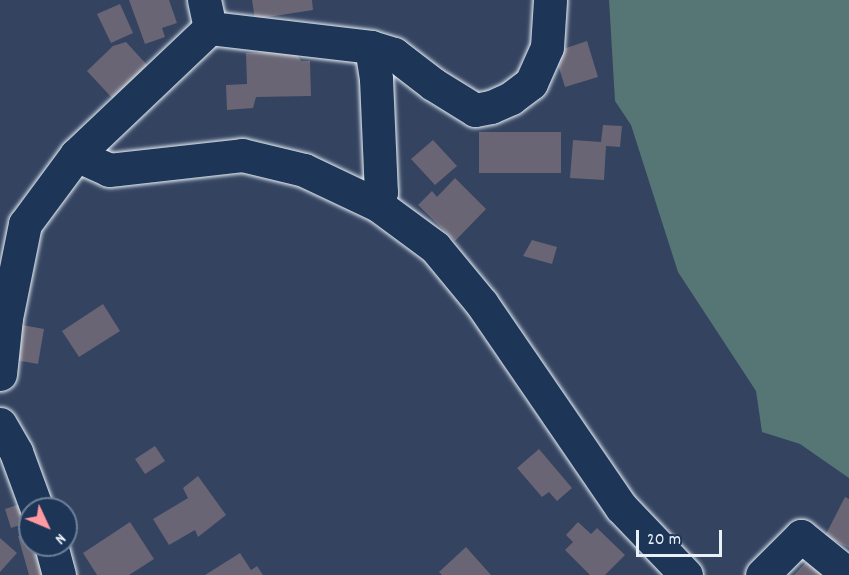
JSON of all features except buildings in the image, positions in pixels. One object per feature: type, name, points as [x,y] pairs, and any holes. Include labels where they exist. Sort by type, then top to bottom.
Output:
[{"type":"street","points":[[0,374],[6,318],[8,261],[26,224],[76,155],[207,14],[371,47],[394,54],[433,84],[475,110],[490,107],[511,98],[531,83],[547,47],[550,0]]},
{"type":"street","points":[[371,47],[376,79],[381,192],[378,206]]},
{"type":"street","points":[[76,155],[109,170],[242,155],[304,170],[378,206],[435,247],[482,304],[621,507],[686,575]]},
{"type":"street","points":[[0,424],[16,452],[33,497]]},
{"type":"street","points":[[762,575],[801,536],[849,575]]},
{"type":"street","points":[[54,557],[59,575]]},
{"type":"green space","points":[[609,0],[849,0],[849,478],[800,444],[762,432],[756,391],[678,272],[631,125],[615,101]]}]
